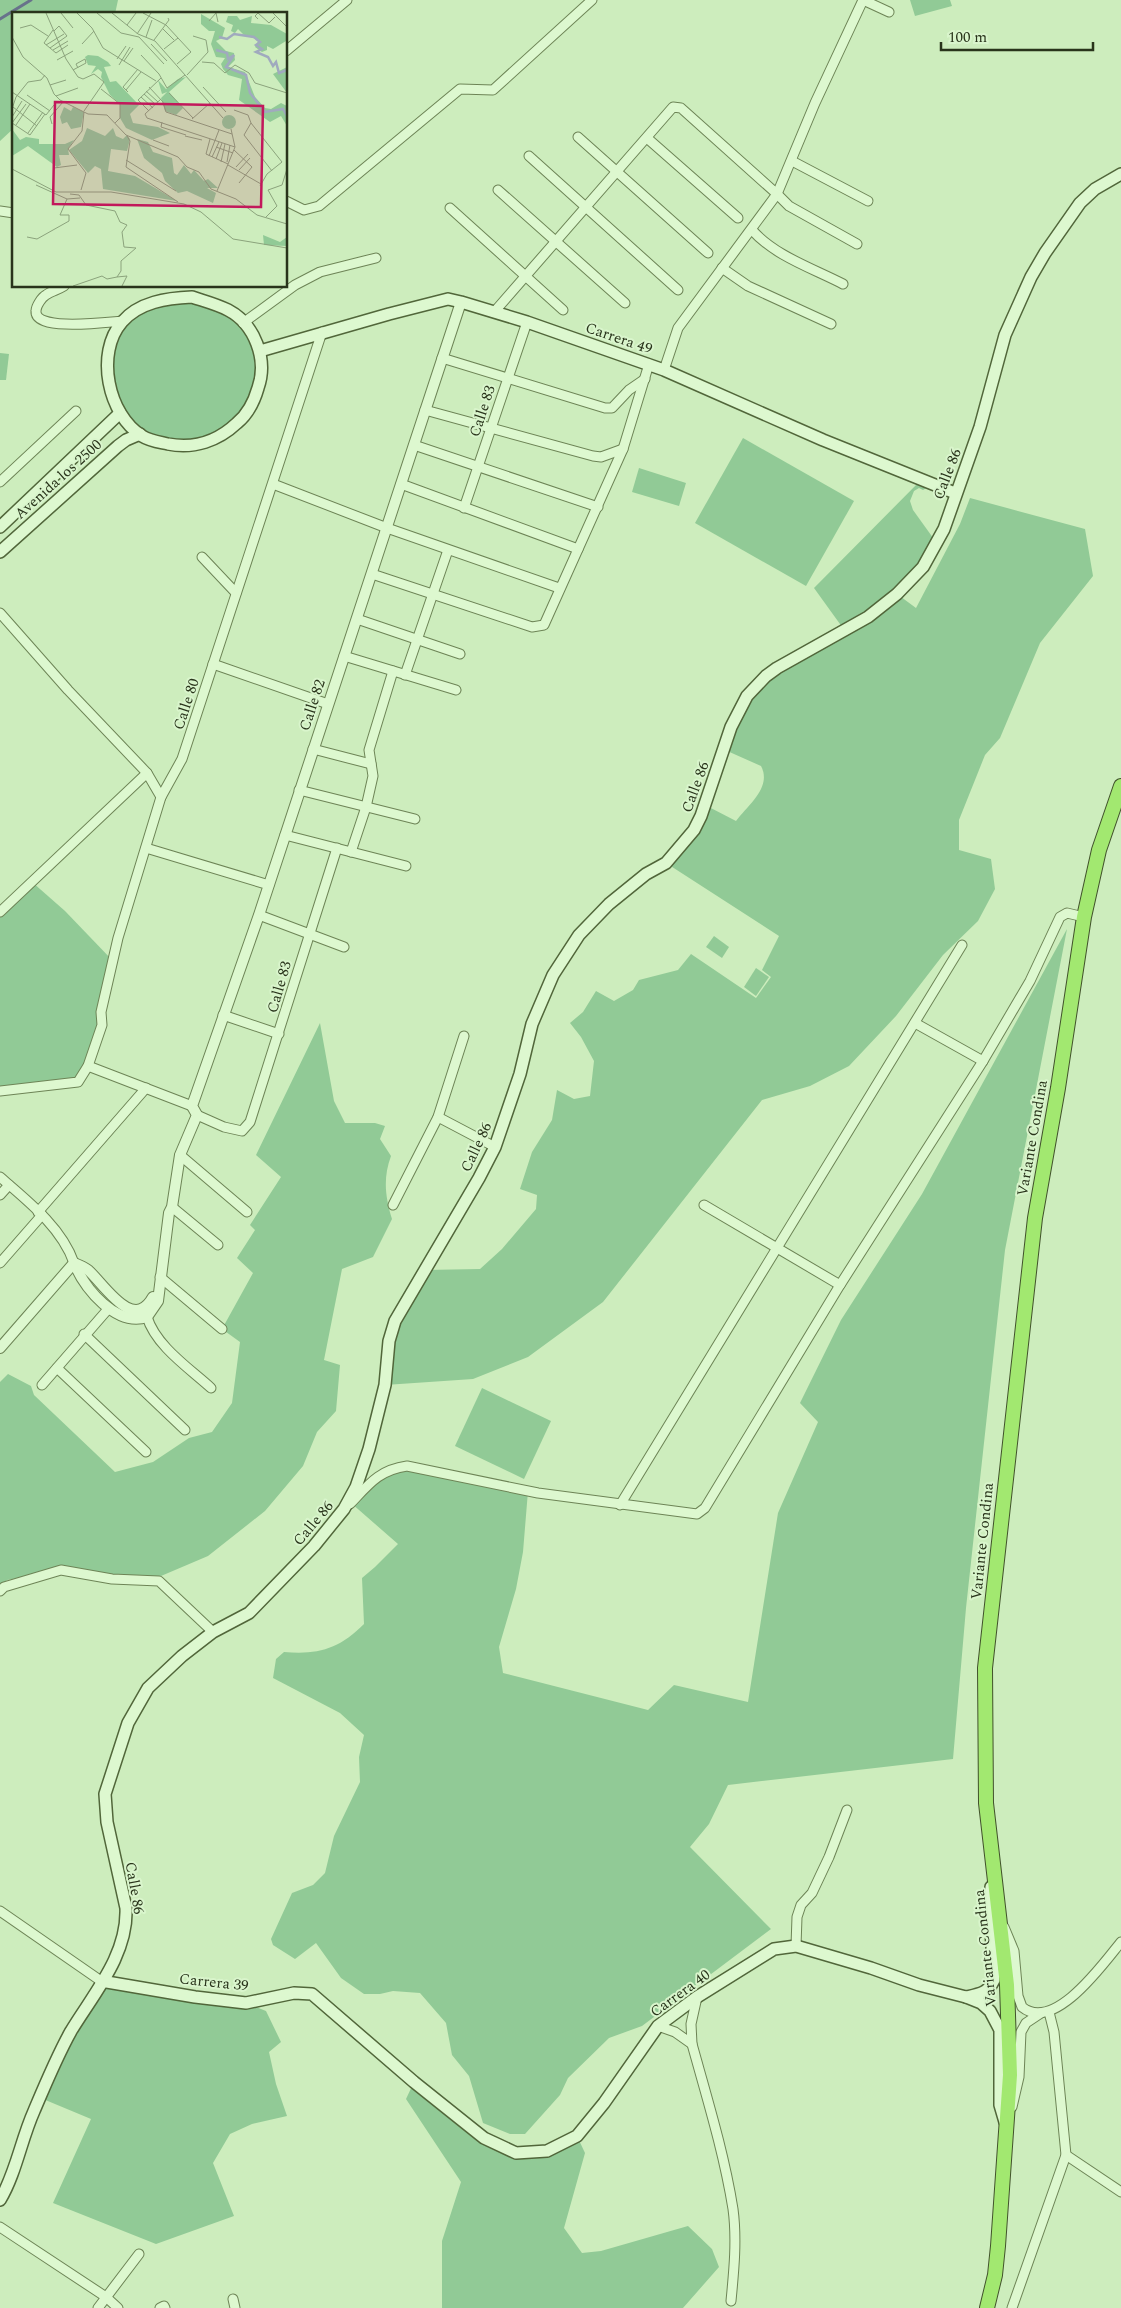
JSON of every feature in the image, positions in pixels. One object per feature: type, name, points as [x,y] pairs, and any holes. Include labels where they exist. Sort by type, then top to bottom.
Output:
[{"type":"highway","name":"Variante Condina","points":[[987,2308],[998,2246],[1010,2075],[1009,2028],[986,1802],[985,1668],[1023,1311],[1035,1218],[1058,1088],[1084,917],[1099,850],[1121,786]]},
{"type":"main road","name":"Calle 86","points":[[0,2200],[8,2187],[33,2112],[71,2032],[101,1981],[114,1963],[127,1922],[126,1908],[107,1822],[105,1794],[128,1723],[148,1688],[182,1656],[213,1632],[249,1614],[314,1546],[344,1509],[356,1487],[369,1449],[385,1385],[389,1341],[395,1321],[479,1178],[495,1147],[520,1074],[532,1024],[553,975],[579,935],[609,904],[646,874],[666,863],[694,830],[701,816],[731,727],[747,696],[766,676],[777,668],[868,617],[912,580],[932,552],[944,529],[955,493],[980,428],[1005,335],[1031,277],[1045,253],[1080,203],[1095,189],[1121,174]]},
{"type":"main road","points":[[192,297],[230,311],[243,323],[260,351],[263,361],[260,383],[255,399],[241,420],[221,436],[202,444],[176,446],[153,441],[140,434],[120,413],[107,372],[111,346],[122,321],[136,311],[156,301],[192,297]]},
{"type":"main road","name":"Carrera 49","points":[[260,351],[322,332],[448,299],[495,311],[649,364],[814,436],[955,493]]},
{"type":"main road","name":"Avenida los 2500","points":[[0,527],[120,413]]},
{"type":"main road","name":"Avenida los 2500","points":[[0,552],[118,446],[140,434]]},
{"type":"main road","points":[[966,1997],[982,1994],[990,1988],[994,1980],[990,1913],[993,1866]]},
{"type":"main road","name":"Carrera 40","points":[[414,2082],[484,2138],[516,2152],[547,2151],[576,2136],[604,2103],[658,2026],[697,1997],[774,1949],[796,1946],[981,2003],[990,2011],[1000,2030],[1000,2105],[1006,2124]]},
{"type":"main road","name":"Carrera 39","points":[[101,1981],[195,1997],[246,2003],[294,1993],[312,1994],[414,2082]]},
{"type":"street","points":[[288,49],[347,0]]},
{"type":"street","points":[[288,202],[296,208],[304,210],[319,206],[460,89],[493,90],[592,0]]},
{"type":"street","points":[[664,370],[678,328],[778,194],[815,103],[863,0],[888,12]]},
{"type":"street","points":[[495,311],[673,106],[681,108],[789,206],[856,244]]},
{"type":"street","points":[[578,137],[708,253]]},
{"type":"street","points":[[647,138],[738,218]]},
{"type":"street","points":[[529,156],[678,290]]},
{"type":"street","points":[[792,161],[868,201]]},
{"type":"street","points":[[498,190],[625,302]]},
{"type":"street","points":[[450,208],[563,310]]},
{"type":"street","points":[[752,230],[774,250],[843,284]]},
{"type":"street","points":[[243,323],[295,285],[320,272],[376,258]]},
{"type":"street","points":[[722,268],[748,286],[831,324]]},
{"type":"street","points":[[60,288],[46,295],[35,312],[44,323],[122,321]]},
{"type":"street","name":"Calle 82","points":[[159,1280],[180,1155],[223,1016],[269,885],[461,302]]},
{"type":"street","name":"Calle 83","points":[[464,508],[527,322]]},
{"type":"street","name":"Calle 80","points":[[0,1091],[78,1082],[88,1066],[102,1025],[101,1012],[118,938],[161,797],[182,759],[322,332]]},
{"type":"street","points":[[442,358],[605,408],[612,408],[629,390],[645,380]]},
{"type":"street","points":[[372,574],[532,627],[544,625],[623,449],[649,364]]},
{"type":"street","points":[[426,410],[593,456],[601,457],[623,449]]},
{"type":"street","points":[[0,482],[76,411]]},
{"type":"street","points":[[414,446],[598,507]]},
{"type":"street","points":[[273,484],[387,528],[559,588]]},
{"type":"street","points":[[401,484],[578,549]]},
{"type":"street","points":[[405,675],[448,550]]},
{"type":"street","points":[[202,556],[236,593]]},
{"type":"street","points":[[0,613],[68,690],[147,773],[161,797]]},
{"type":"street","points":[[357,619],[460,654]]},
{"type":"street","points":[[344,656],[456,690]]},
{"type":"street","points":[[213,664],[328,704]]},
{"type":"street","points":[[351,852],[366,807],[373,776],[369,750],[393,671]]},
{"type":"street","points":[[313,749],[372,764]]},
{"type":"street","points":[[0,912],[147,773]]},
{"type":"street","points":[[300,790],[415,819]]},
{"type":"street","points":[[285,835],[406,866]]},
{"type":"street","points":[[146,848],[269,885]]},
{"type":"street","name":"Calle 83","points":[[194,1110],[224,1127],[242,1131],[250,1122],[337,848]]},
{"type":"street","points":[[344,1509],[384,1472],[390,1468],[408,1466],[538,1493],[620,1505],[697,1514],[705,1508],[840,1285],[983,1061],[1030,981],[1060,917],[1067,913],[1084,917]]},
{"type":"street","points":[[259,915],[344,947]]},
{"type":"street","points":[[620,1505],[962,945]]},
{"type":"street","points":[[223,1016],[279,1034]]},
{"type":"street","points":[[915,1023],[983,1061]]},
{"type":"street","points":[[393,1205],[438,1117],[464,1036]]},
{"type":"street","points":[[88,1066],[146,1088],[194,1110]]},
{"type":"street","points":[[0,1263],[146,1088]]},
{"type":"street","points":[[438,1117],[495,1147]]},
{"type":"street","points":[[180,1155],[246,1212]]},
{"type":"street","points":[[0,1177],[40,1213],[70,1250],[80,1276],[108,1308],[121,1316],[131,1319],[147,1317]]},
{"type":"street","points":[[0,1194],[9,1185]]},
{"type":"street","points":[[704,1205],[777,1246],[840,1285]]},
{"type":"street","points":[[172,1207],[218,1245]]},
{"type":"street","points":[[74,1264],[87,1269],[116,1300],[132,1309],[143,1308],[149,1304],[159,1280]]},
{"type":"street","points":[[0,1348],[74,1264]]},
{"type":"street","points":[[159,1280],[158,1300],[147,1317],[150,1328],[166,1346],[211,1388]]},
{"type":"street","points":[[159,1280],[222,1328]]},
{"type":"street","points":[[42,1385],[108,1308]]},
{"type":"street","points":[[84,1334],[185,1430]]},
{"type":"street","points":[[57,1368],[146,1452]]},
{"type":"street","points":[[0,1591],[4,1587],[61,1570],[112,1579],[159,1581],[213,1632]]},
{"type":"street","points":[[796,1946],[797,1916],[802,1905],[812,1893],[847,1810]]},
{"type":"street","points":[[998,1910],[1014,1951],[1018,1996],[1022,2007],[1026,2011],[1045,2013]]},
{"type":"street","name":"Carrera 39","points":[[0,1911],[101,1981]]},
{"type":"street","points":[[1006,2124],[1019,2077],[1021,2032],[1026,2023],[1065,2002],[1091,1979],[1121,1942]]},
{"type":"street","points":[[697,1997],[692,2024],[692,2044],[724,2164],[733,2210],[735,2266],[730,2301]]},
{"type":"street","points":[[1012,2308],[1066,2155],[1054,2032],[1045,2013]]},
{"type":"street","points":[[658,2026],[675,2032],[692,2044]]},
{"type":"street","points":[[1066,2155],[1121,2192]]},
{"type":"street","points":[[0,2227],[106,2297],[118,2308]]},
{"type":"street","points":[[98,2308],[138,2254]]},
{"type":"street","points":[[160,2308],[164,2306],[165,2308]]},
{"type":"green space","points":[[0,0],[118,0],[115,12],[12,12],[12,130],[0,141]]},
{"type":"green space","points":[[910,0],[950,0],[952,6],[915,16]]},
{"type":"green space","points":[[171,298],[230,311],[260,351],[248,412],[202,444],[142,436],[111,389],[107,372],[123,321]]},
{"type":"green space","points":[[0,353],[9,354],[6,380],[0,380]]},
{"type":"green space","points":[[743,438],[854,501],[806,586],[695,523]]},
{"type":"green space","points":[[639,468],[686,483],[679,506],[632,492]]},
{"type":"green space","points":[[921,480],[931,485],[923,490],[919,488],[914,491],[910,501],[913,510],[936,542],[897,594],[916,608],[960,524],[970,498],[1085,529],[1093,576],[1040,643],[1000,738],[985,755],[959,820],[959,850],[991,859],[995,889],[978,921],[943,955],[896,1016],[849,1066],[810,1086],[762,1100],[603,1302],[528,1357],[473,1379],[385,1385],[395,1321],[425,1270],[480,1269],[502,1249],[536,1209],[537,1195],[520,1189],[532,1152],[552,1120],[557,1090],[574,1099],[590,1096],[594,1061],[581,1037],[570,1023],[583,1012],[596,991],[614,1001],[633,990],[639,980],[678,970],[691,954],[756,998],[771,977],[762,970],[779,936],[666,863],[705,805],[736,821],[758,795],[764,781],[761,766],[725,750],[754,688],[845,631],[814,588]]},
{"type":"green space","points":[[32,882],[65,911],[113,961],[102,1025],[78,1082],[0,1087],[0,912]]},
{"type":"green space","points":[[1067,929],[1005,1250],[966,1608],[953,1759],[728,1785],[709,1824],[690,1847],[771,1929],[642,2026],[609,2038],[568,2078],[560,2095],[525,2134],[510,2134],[483,2123],[469,2076],[452,2055],[446,2023],[420,1993],[393,1991],[380,1994],[364,1994],[341,1978],[316,1943],[295,1959],[273,1945],[271,1939],[292,1893],[313,1885],[325,1873],[334,1836],[360,1782],[359,1757],[364,1735],[340,1713],[273,1678],[276,1659],[284,1652],[296,1653],[327,1649],[355,1633],[364,1624],[362,1578],[398,1544],[351,1503],[396,1468],[528,1491],[523,1552],[516,1589],[499,1647],[503,1673],[648,1710],[674,1685],[748,1702],[778,1513],[818,1422],[800,1403],[841,1320],[922,1194]]},
{"type":"green space","points":[[714,936],[729,947],[722,958],[706,947]]},
{"type":"green space","points":[[756,968],[769,977],[756,996],[744,987]]},
{"type":"green space","points":[[320,1023],[334,1101],[345,1123],[375,1123],[385,1126],[380,1139],[391,1156],[388,1164],[386,1187],[392,1219],[373,1257],[342,1269],[324,1360],[340,1365],[336,1411],[317,1432],[303,1466],[265,1511],[208,1556],[161,1576],[112,1579],[61,1570],[7,1580],[0,1588],[0,1382],[8,1374],[31,1386],[34,1395],[115,1472],[153,1462],[189,1438],[212,1432],[232,1403],[240,1342],[222,1329],[253,1273],[237,1258],[255,1230],[250,1225],[281,1177],[256,1155]]},
{"type":"green space","points":[[482,1388],[551,1421],[524,1479],[455,1446]]},
{"type":"green space","points":[[104,1983],[246,2003],[266,2011],[281,2042],[269,2052],[276,2084],[287,2116],[252,2124],[230,2134],[213,2163],[234,2216],[156,2244],[53,2203],[91,2119],[43,2099],[72,2038]]},
{"type":"green space","points":[[414,2082],[508,2149],[547,2151],[577,2136],[585,2153],[564,2228],[582,2253],[601,2251],[688,2226],[712,2249],[719,2267],[683,2308],[442,2308],[442,2241],[461,2182],[406,2099]]},
{"type":"waterway","points":[[0,19],[31,0]]}]
